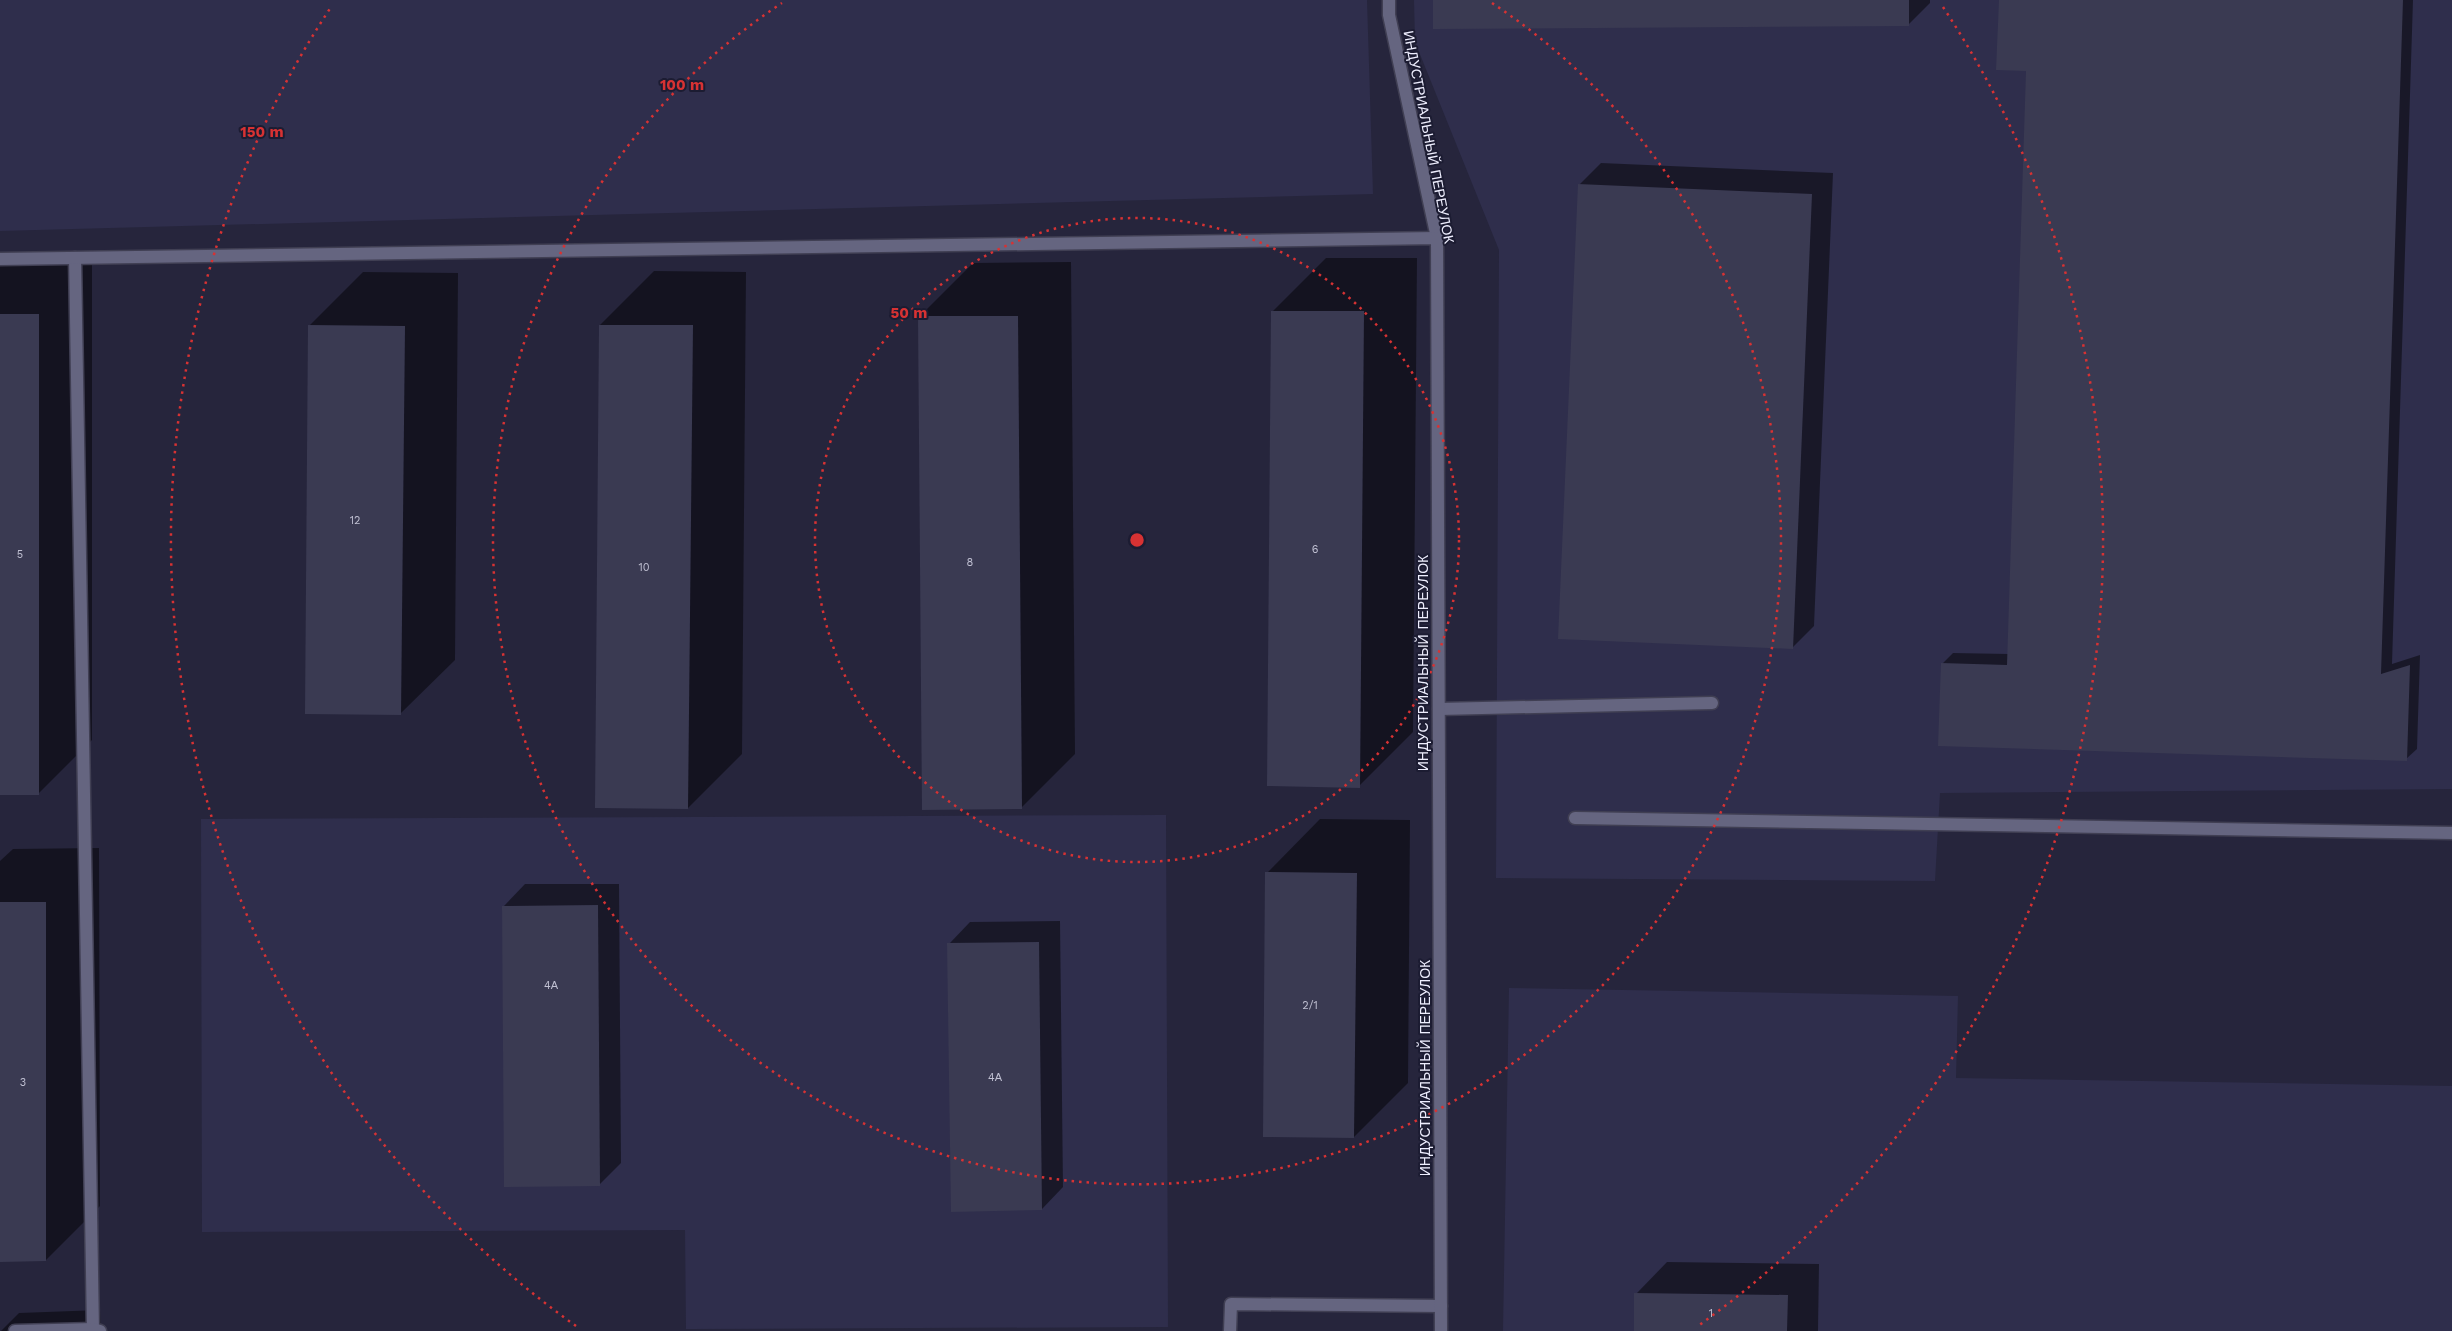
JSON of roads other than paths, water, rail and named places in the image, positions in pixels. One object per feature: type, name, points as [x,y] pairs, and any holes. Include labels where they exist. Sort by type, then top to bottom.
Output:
[{"type":"street","name":"ИНДУСТРИАЛЬНЫЙ ПЕРЕУЛОК","points":[[1389,0],[1389,16],[1437,238],[1441,1331]]},
{"type":"street","points":[[0,259],[1437,238]]},
{"type":"street","points":[[14,1331],[95,1330],[75,258]]},
{"type":"street","points":[[1438,709],[1712,703]]},
{"type":"street","points":[[1575,818],[2452,833]]},
{"type":"street","points":[[1230,1331],[1231,1304],[1441,1306]]}]
